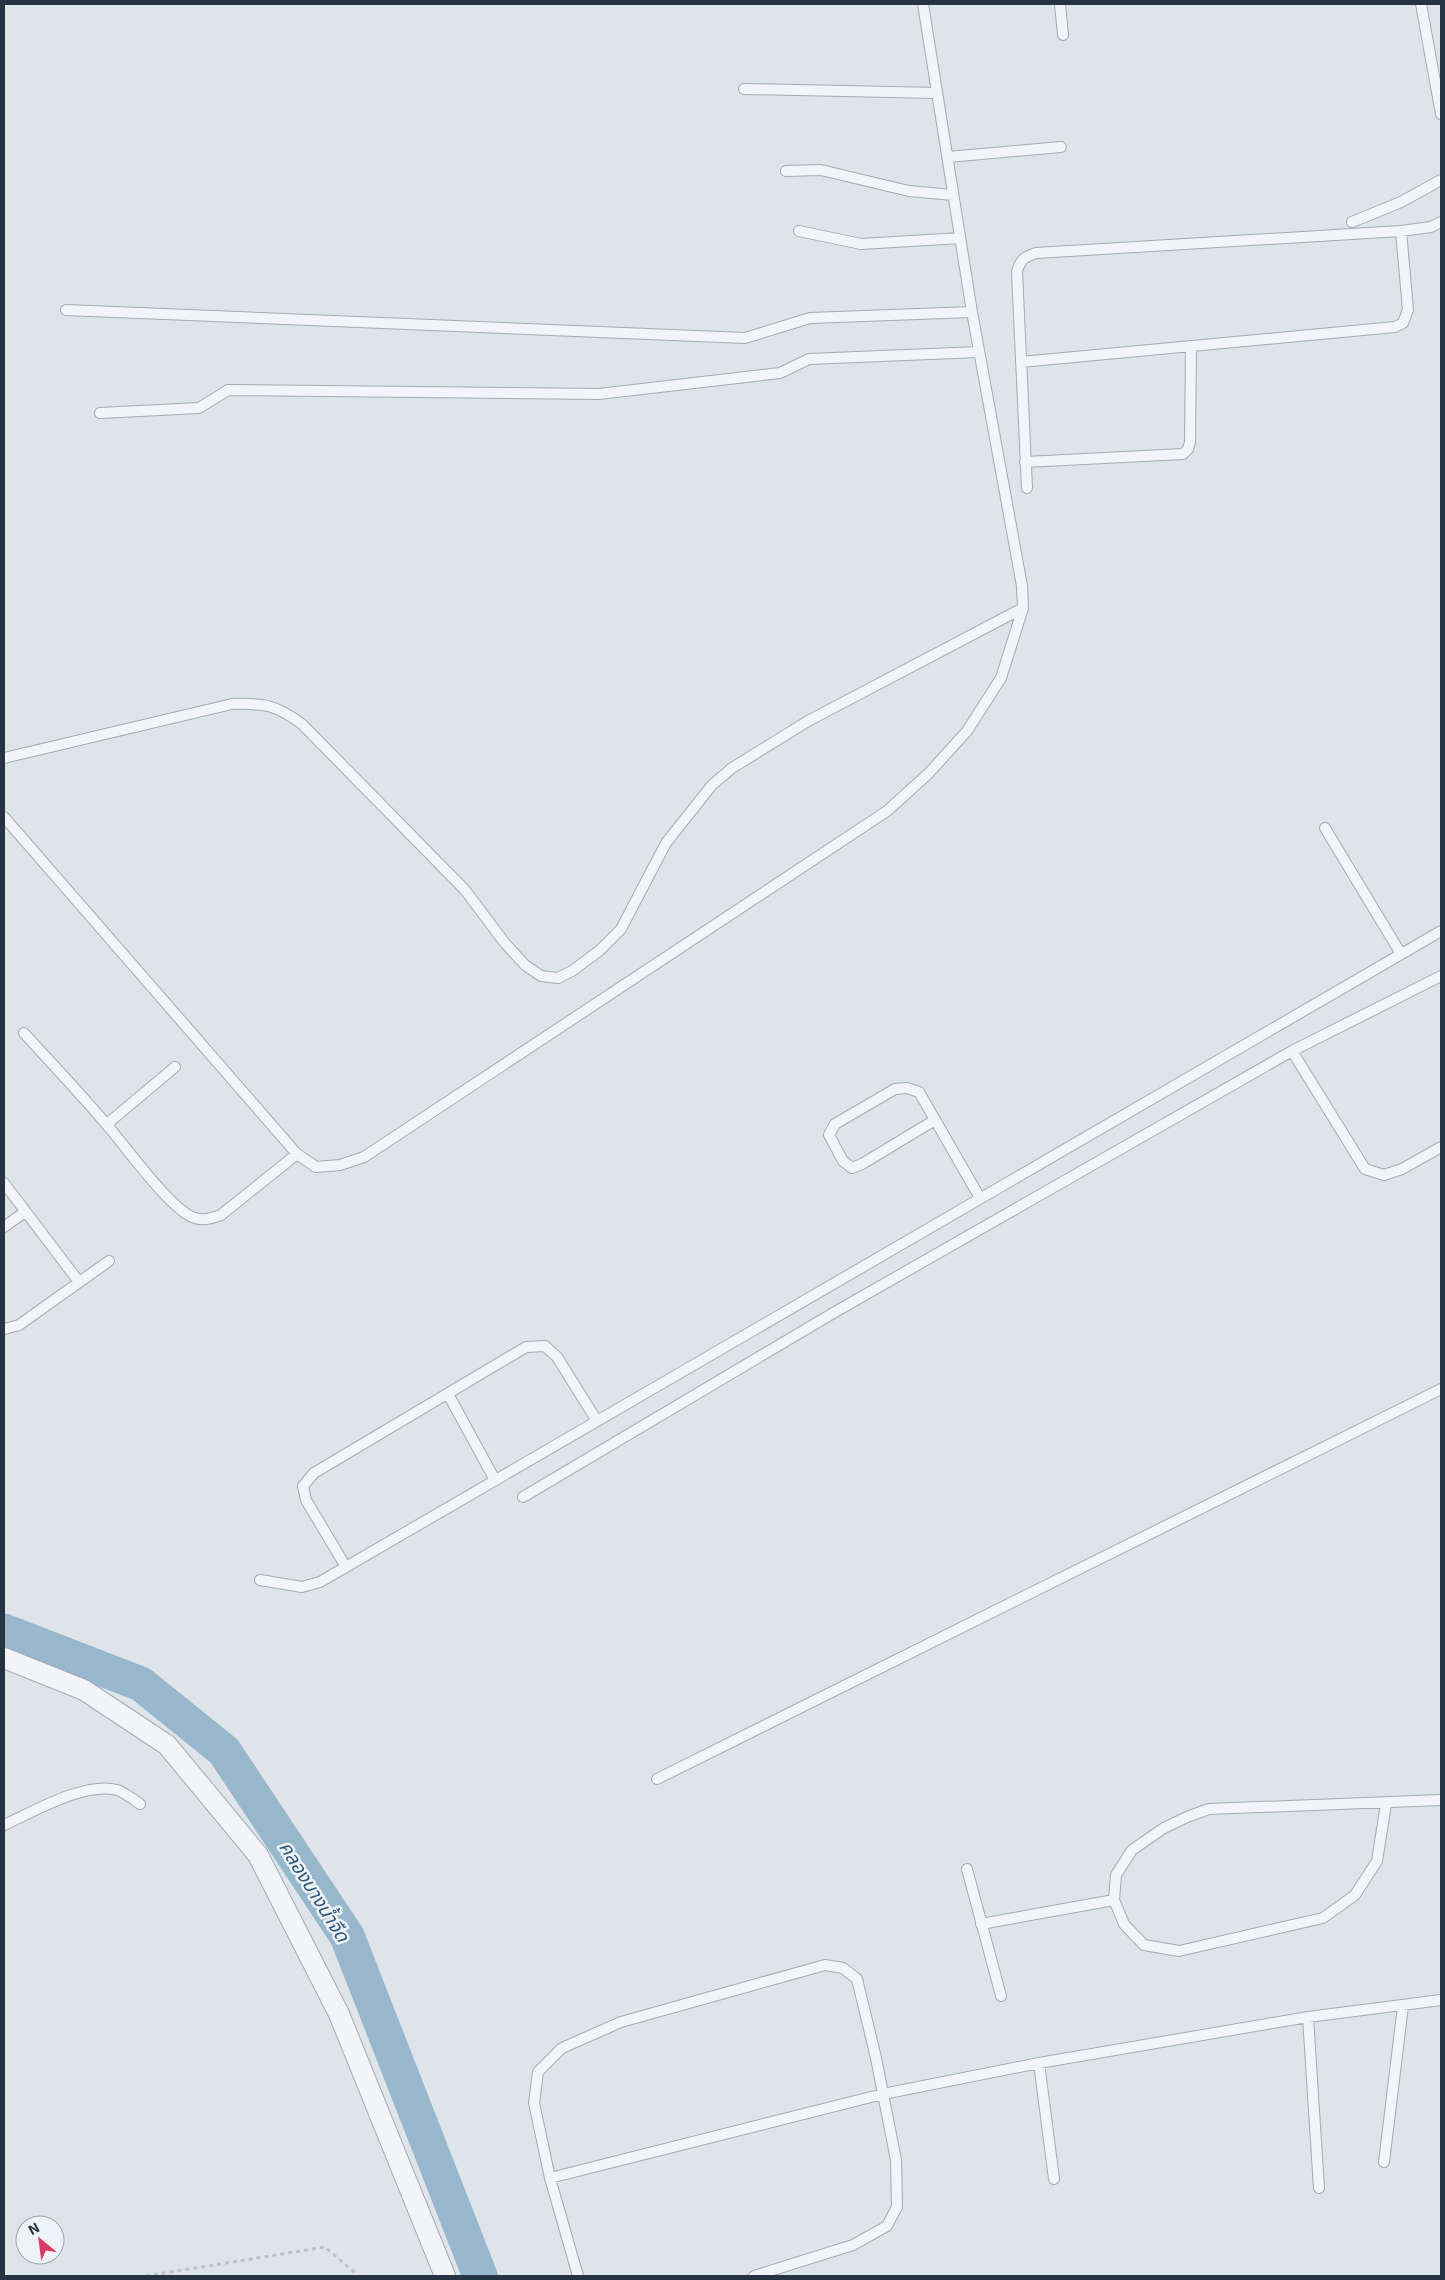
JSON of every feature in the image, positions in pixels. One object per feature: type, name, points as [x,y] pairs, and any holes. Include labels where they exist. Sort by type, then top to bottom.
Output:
[{"type":"street","points":[[4,1658],[84,1690],[167,1745],[258,1855],[340,2014],[445,2276]]},
{"type":"lane","points":[[4,816],[297,1154],[316,1167],[340,1165],[364,1156],[887,812],[928,774],[967,731],[1001,678],[1023,608],[1022,586],[972,312],[923,4]]},
{"type":"lane","points":[[1060,4],[1064,35]]},
{"type":"lane","points":[[1421,4],[1441,114]]},
{"type":"lane","points":[[744,89],[937,93]]},
{"type":"lane","points":[[948,157],[1061,147]]},
{"type":"lane","points":[[786,170],[821,170],[909,191],[953,195]]},
{"type":"lane","points":[[1352,222],[1401,202],[1441,180]]},
{"type":"lane","points":[[1027,488],[1017,272],[1020,262],[1025,257],[1036,253],[1401,231],[1431,227],[1441,222]]},
{"type":"lane","points":[[799,231],[861,244],[960,238]]},
{"type":"lane","points":[[1021,362],[1395,327],[1403,323],[1407,318],[1408,310],[1401,231]]},
{"type":"lane","points":[[66,310],[737,338],[744,338],[810,318],[972,312]]},
{"type":"lane","points":[[1025,462],[1183,454],[1188,450],[1190,442],[1191,346]]},
{"type":"lane","points":[[100,413],[199,408],[228,390],[599,394],[780,373],[809,359],[980,352]]},
{"type":"lane","points":[[4,758],[232,704],[259,703],[282,710],[302,724],[434,857],[465,890],[504,942],[525,965],[541,976],[558,978],[572,971],[599,951],[621,929],[666,843],[712,785],[732,768],[808,721],[1023,608]]},
{"type":"lane","points":[[1325,828],[1401,954]]},
{"type":"lane","points":[[260,1580],[302,1587],[320,1582],[1441,931]]},
{"type":"lane","points":[[523,1497],[835,1312],[1292,1051],[1441,976]]},
{"type":"lane","points":[[24,1033],[106,1124],[161,1190],[194,1218],[208,1219],[221,1215],[297,1154]]},
{"type":"lane","points":[[1292,1051],[1365,1169],[1384,1175],[1402,1169],[1441,1147]]},
{"type":"lane","points":[[106,1124],[175,1067]]},
{"type":"lane","points":[[935,1120],[862,1164],[852,1168],[842,1161],[829,1135],[835,1124],[895,1089],[907,1088],[919,1092],[980,1198]]},
{"type":"lane","points":[[4,1183],[80,1282]]},
{"type":"lane","points":[[4,1227],[25,1212]]},
{"type":"lane","points":[[4,1329],[19,1325],[109,1260]]},
{"type":"lane","points":[[346,1567],[306,1500],[303,1486],[314,1473],[526,1347],[544,1346],[557,1357],[597,1421]]},
{"type":"lane","points":[[657,1779],[1441,1389]]},
{"type":"lane","points":[[448,1394],[495,1480]]},
{"type":"lane","points":[[4,1825],[79,1793],[99,1788],[118,1790],[140,1804]]},
{"type":"lane","points":[[1386,1804],[1377,1861],[1356,1895],[1323,1918],[1179,1951],[1144,1945],[1124,1924],[1114,1900],[1116,1875],[1132,1850],[1164,1828],[1210,1809],[1386,1804],[1441,1800]]},
{"type":"lane","points":[[967,1869],[1000,1996]]},
{"type":"lane","points":[[982,1924],[1114,1900]]},
{"type":"lane","points":[[578,2276],[550,2178],[534,2104],[538,2072],[562,2048],[621,2022],[826,1964],[843,1968],[857,1979],[883,2094],[896,2160],[897,2207],[887,2226],[853,2245],[754,2276]]},
{"type":"lane","points":[[550,2178],[883,2094],[1039,2063],[1308,2017],[1441,2000]]},
{"type":"lane","points":[[1384,2162],[1402,2006]]},
{"type":"lane","points":[[1308,2017],[1319,2188]]},
{"type":"lane","points":[[1039,2063],[1054,2179]]},
{"type":"path","points":[[146,2276],[325,2247],[354,2272],[355,2276]]},
{"type":"waterway","name":"คลองบางน้ำจืด","points":[[4,1631],[141,1684],[224,1751],[347,1936],[480,2276]]}]
